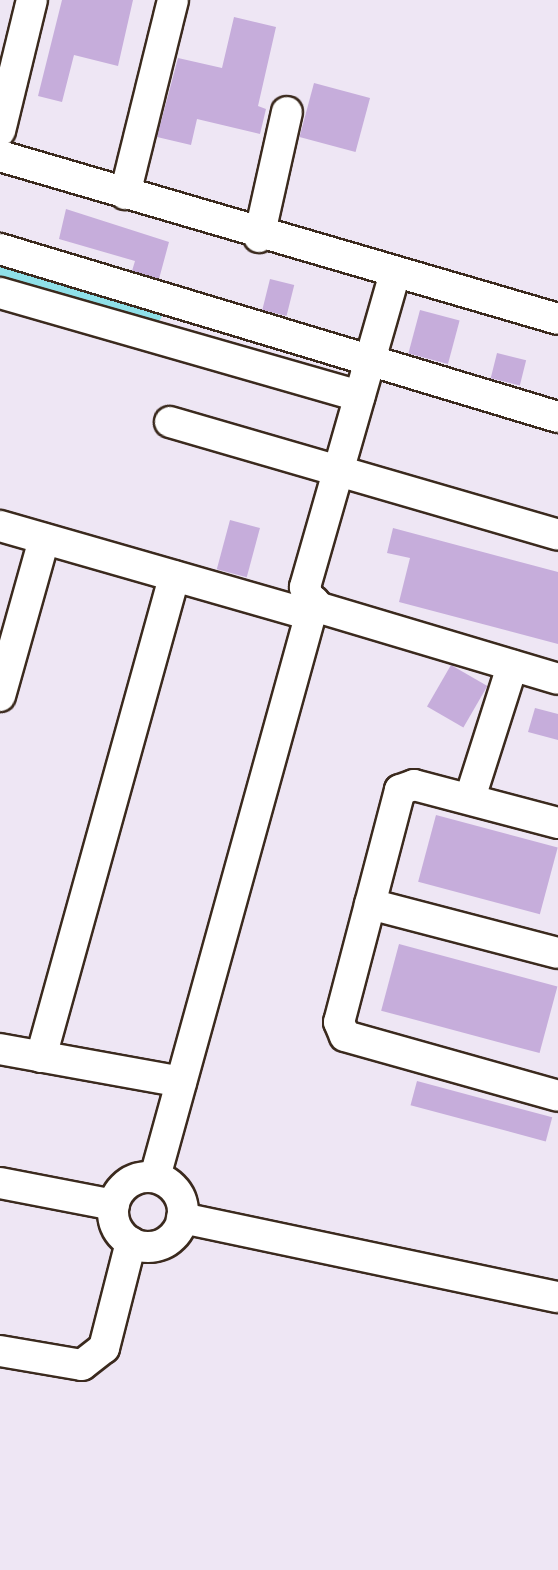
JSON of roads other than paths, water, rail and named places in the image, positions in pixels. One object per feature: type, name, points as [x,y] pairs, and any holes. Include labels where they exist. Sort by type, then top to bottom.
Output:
[{"type":"street","points":[[0,131],[32,0]]},
{"type":"street","points":[[125,194],[173,0]]},
{"type":"street","points":[[259,237],[287,112]]},
{"type":"street","points":[[0,156],[259,237],[558,319]]},
{"type":"street","points":[[0,249],[369,364],[558,417]]},
{"type":"street","points":[[155,1177],[312,608],[305,587],[395,273]]},
{"type":"street","points":[[0,293],[360,396]]},
{"type":"street","points":[[170,422],[558,535]]},
{"type":"street","points":[[0,526],[174,576],[312,608],[558,679]]},
{"type":"street","points":[[0,696],[44,538]]},
{"type":"street","points":[[41,1057],[174,576]]},
{"type":"street","points":[[470,798],[512,666]]},
{"type":"street","points":[[558,824],[414,785],[400,790],[339,1023],[341,1033],[558,1096]]},
{"type":"street","points":[[370,904],[558,953]]},
{"type":"street","points":[[0,1049],[181,1082]]},
{"type":"street","points":[[155,1177],[174,1188],[182,1218],[163,1243],[131,1242],[117,1226],[114,1205],[134,1180],[155,1177]]},
{"type":"street","points":[[0,1183],[114,1205]]},
{"type":"street","points":[[182,1218],[558,1297]]},
{"type":"street","points":[[0,1350],[82,1365],[104,1348],[131,1242]]},
{"type":"waterway","points":[[0,265],[137,305]]}]
